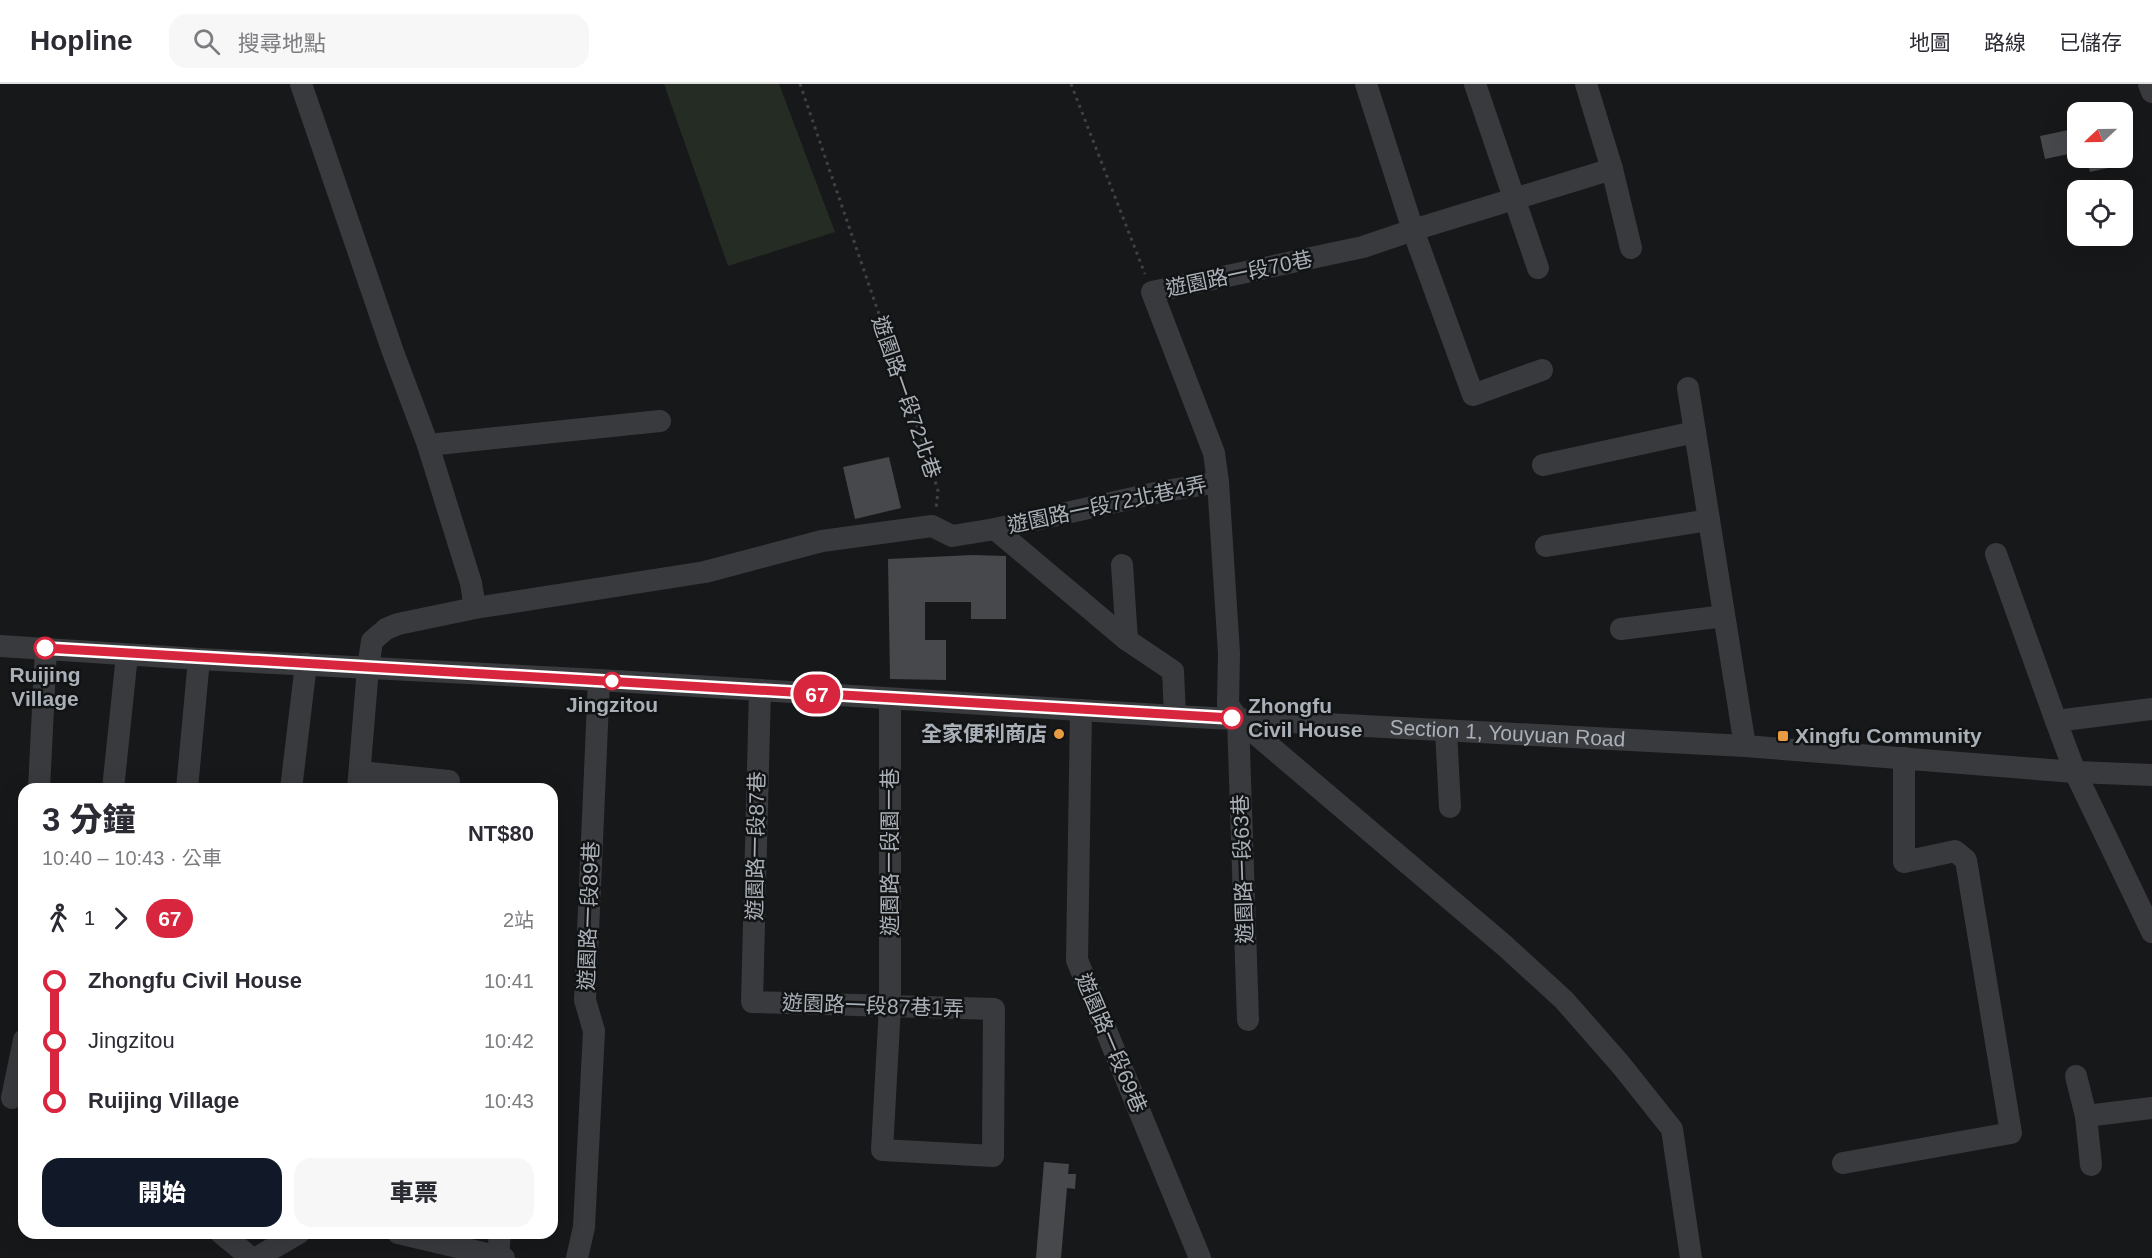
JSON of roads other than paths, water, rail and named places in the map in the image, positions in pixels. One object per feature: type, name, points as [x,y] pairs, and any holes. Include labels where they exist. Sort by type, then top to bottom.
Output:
[{"type":"street","points":[[301,84],[393,352],[428,445],[471,583],[475,608]]},
{"type":"street","points":[[1366,84],[1413,230],[1473,395],[1542,370]]},
{"type":"street","points":[[1475,84],[1538,268]]},
{"type":"street","points":[[1586,84],[1612,169],[1631,248]]},
{"type":"street","points":[[2149,84],[2152,92]]},
{"type":"street","name":"遊園路一段70巷","points":[[1238,719],[1228,705],[1229,653],[1218,482],[1214,453],[1152,292],[1363,247],[1612,169]]},
{"type":"street","points":[[1688,388],[1745,746]]},
{"type":"street","points":[[428,445],[660,421]]},
{"type":"street","points":[[1543,465],[1695,432]]},
{"type":"street","name":"遊園路一段72北巷4弄","points":[[995,529],[1160,492],[1218,482]]},
{"type":"street","points":[[1546,546],[1709,520]]},
{"type":"street","points":[[449,783],[449,781],[359,780],[372,641],[386,629],[398,624],[475,608],[705,572],[822,541],[933,526],[952,536],[995,529],[1127,640],[1173,671],[1175,716]]},
{"type":"street","points":[[1996,554],[2074,772],[2152,932]]},
{"type":"street","points":[[1122,565],[1127,640]]},
{"type":"street","points":[[1621,629],[1724,616]]},
{"type":"street","name":"Section 1, Youyuan Road","points":[[0,646],[1175,716],[1745,746],[2074,772],[2152,775]]},
{"type":"street","points":[[39,783],[45,648]]},
{"type":"street","points":[[114,783],[127,655]]},
{"type":"street","points":[[187,783],[199,659]]},
{"type":"street","points":[[292,783],[306,664]]},
{"type":"street","name":"遊園路一段89巷","points":[[577,1258],[584,1227],[594,1031],[585,1000],[599,680]]},
{"type":"street","name":"遊園路一段87巷","points":[[752,1002],[760,690]]},
{"type":"street","name":"遊園路一段園一巷","points":[[890,699],[890,1006],[882,1150],[993,1156],[994,1009]]},
{"type":"street","points":[[2056,721],[2152,709]]},
{"type":"street","name":"遊園路一段69巷","points":[[1081,710],[1077,960],[1200,1258]]},
{"type":"street","points":[[1238,719],[1505,946],[1564,1000],[1621,1065],[1672,1129],[1691,1258]]},
{"type":"street","name":"遊園路一段63巷","points":[[1238,719],[1248,1020]]},
{"type":"street","points":[[1446,731],[1450,807]]},
{"type":"street","points":[[1843,1163],[2011,1133],[1966,860],[1955,851],[1904,862],[1904,758]]},
{"type":"street","name":"遊園路一段87巷1弄","points":[[752,1002],[994,1009]]},
{"type":"street","points":[[12,1097],[18,1068]]},
{"type":"street","points":[[2076,1076],[2086,1116],[2091,1165]]},
{"type":"street","points":[[2086,1116],[2152,1108]]},
{"type":"street","points":[[228,1239],[251,1258]]},
{"type":"street","points":[[256,1258],[289,1239]]},
{"type":"street","points":[[413,1239],[440,1250],[501,1257],[500,1239]]},
{"type":"place","name":"Ruijing Village","points":[[45,648]]},
{"type":"place","name":"Jingzitou","points":[[612,681]]},
{"type":"place","name":"Zhongfu Civil House","points":[[1232,718]]},
{"type":"place","name":"全家便利商店","points":[[1059,734]]},
{"type":"place","name":"Xingfu Community","points":[[1783,736]]}]
